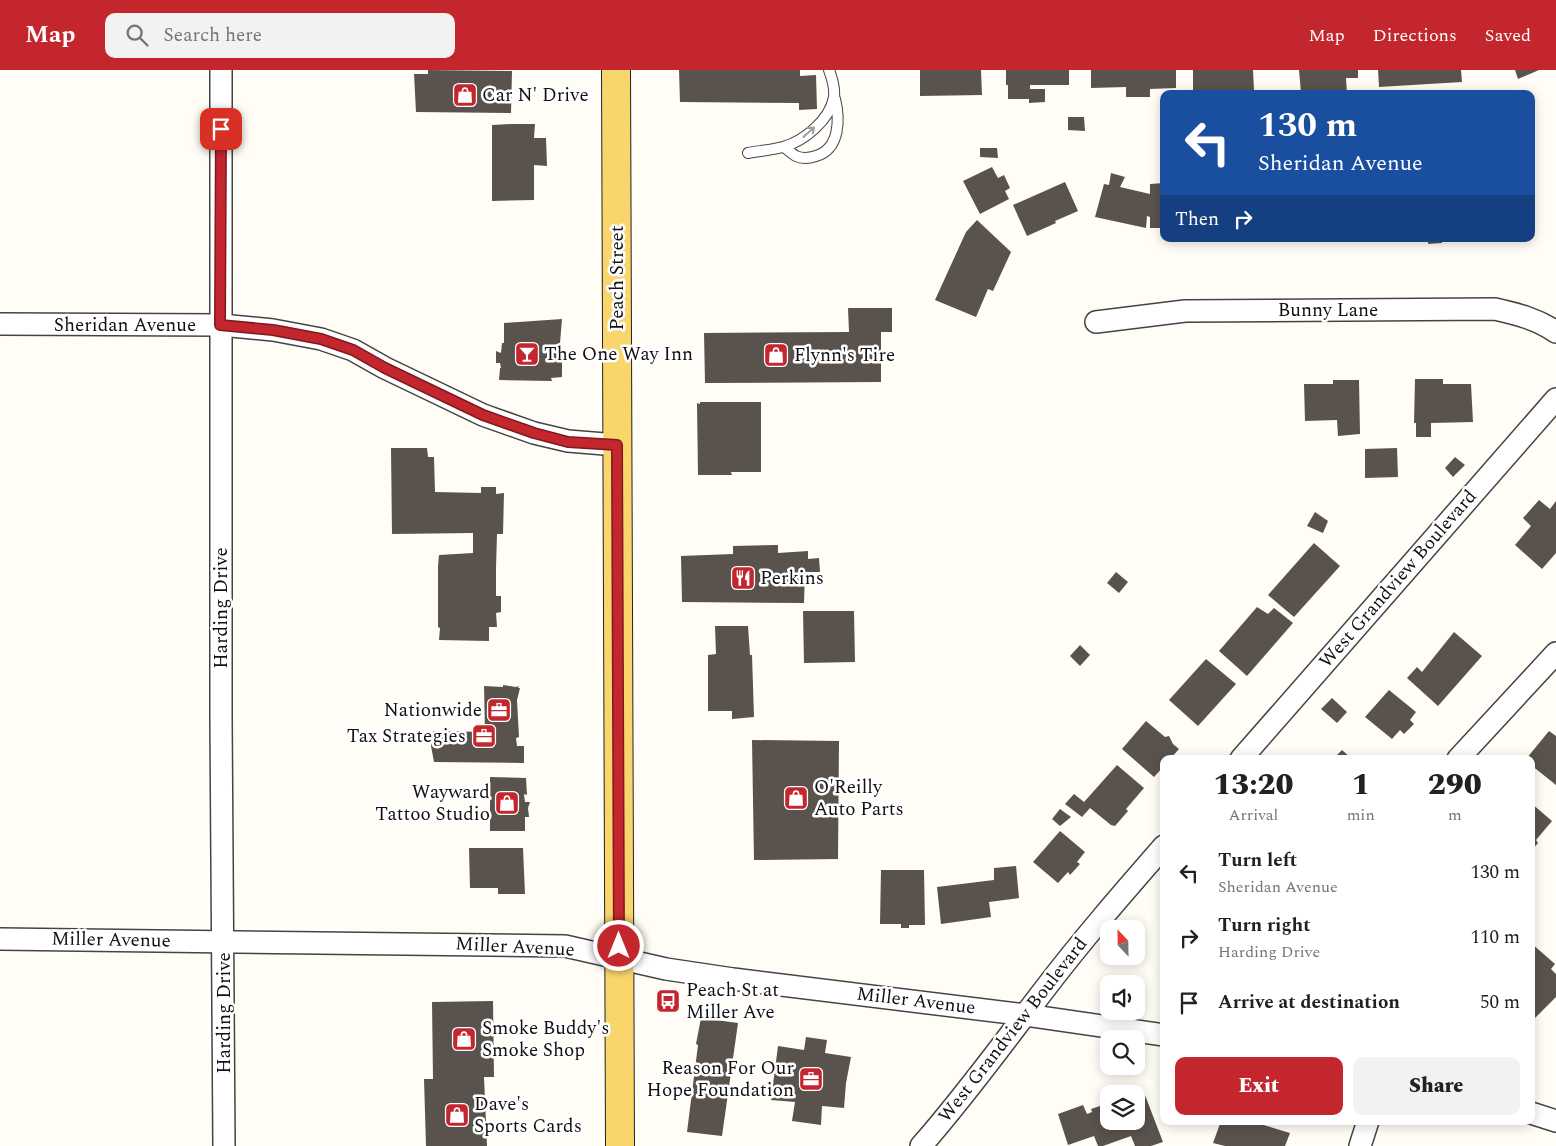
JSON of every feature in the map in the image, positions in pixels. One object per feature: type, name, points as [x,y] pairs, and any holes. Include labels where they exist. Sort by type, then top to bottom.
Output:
[{"type":"main road","name":"Peach Street","points":[[616,70],[620,1146]]},
{"type":"street","name":"Harding Drive","points":[[221,70],[220,325],[224,1146]]},
{"type":"street","name":"Bunny Lane","points":[[1096,322],[1185,311],[1495,309],[1522,315],[1556,332]]},
{"type":"street","name":"Sheridan Avenue","points":[[0,324],[220,325],[273,330],[321,339],[353,350],[385,368],[478,413],[534,433],[568,442],[617,445]]},
{"type":"street","name":"West Grandview Boulevard","points":[[1244,755],[1556,399]]},
{"type":"street","points":[[1462,755],[1556,653]]},
{"type":"street","name":"West Grandview Boulevard","points":[[922,1146],[979,1077],[1107,911],[1160,851]]},
{"type":"street","name":"Miller Avenue","points":[[0,938],[565,946],[619,959],[733,979],[1026,1015],[1160,1034]]},
{"type":"street","points":[[1535,1114],[1556,1121]]},
{"type":"street","points":[[1360,1146],[1367,1125]]},
{"type":"lane","points":[[784,146],[797,157],[807,158],[825,153],[832,147],[837,125],[837,114],[829,70]]},
{"type":"lane","points":[[748,153],[784,146],[800,140],[812,130],[830,108],[834,96]]},
{"type":"building","points":[[428,70],[512,71],[511,113],[416,112],[414,74],[428,74]]},
{"type":"building","points":[[679,70],[800,70],[800,76],[816,75],[817,109],[799,110],[799,103],[680,102]]},
{"type":"building","points":[[920,70],[981,70],[982,95],[920,96]]},
{"type":"building","points":[[1006,70],[1069,70],[1069,85],[1030,85],[1030,89],[1045,89],[1045,102],[1029,103],[1029,99],[1008,99]]},
{"type":"building","points":[[1091,70],[1176,70],[1176,88],[1150,89],[1150,97],[1126,97],[1126,87],[1091,88]]},
{"type":"building","points":[[1193,70],[1253,70],[1254,90],[1193,90]]},
{"type":"building","points":[[1299,70],[1358,70],[1358,78],[1346,78],[1347,90],[1301,90]]},
{"type":"building","points":[[1378,70],[1461,70],[1462,82],[1379,87]]},
{"type":"building","points":[[1515,70],[1539,70],[1518,79]]},
{"type":"building","points":[[1068,117],[1084,117],[1085,131],[1068,130]]},
{"type":"building","points":[[535,124],[534,138],[546,138],[547,166],[534,165],[534,200],[492,201],[492,125]]},
{"type":"building","points":[[980,148],[997,148],[998,158],[980,157]]},
{"type":"building","points":[[992,167],[998,178],[1004,175],[1010,188],[1005,191],[1009,199],[980,214],[963,181]]},
{"type":"building","points":[[1111,173],[1125,177],[1120,187],[1150,194],[1150,184],[1160,183],[1160,228],[1150,228],[1150,217],[1147,216],[1146,228],[1095,217],[1104,184],[1109,185]]},
{"type":"building","points":[[1065,182],[1078,211],[1027,236],[1013,205]]},
{"type":"building","points":[[977,220],[1011,252],[993,291],[988,289],[976,317],[935,300],[966,232]]},
{"type":"building","points":[[1428,242],[1442,242],[1442,243],[1428,244]]},
{"type":"building","points":[[848,308],[892,308],[892,332],[881,332],[881,382],[705,383],[704,333],[849,332]]},
{"type":"building","points":[[562,319],[560,343],[562,343],[562,377],[551,378],[552,381],[499,380],[501,368],[500,363],[496,363],[496,351],[501,353],[502,343],[504,343],[504,323]]},
{"type":"building","points":[[1415,379],[1443,379],[1443,384],[1471,384],[1473,422],[1431,423],[1431,437],[1416,437],[1416,423],[1414,423]]},
{"type":"building","points":[[1333,380],[1359,380],[1360,434],[1338,436],[1337,420],[1305,421],[1304,384],[1333,384]]},
{"type":"building","points":[[700,402],[761,402],[761,472],[731,472],[732,475],[698,475],[697,403],[700,404]]},
{"type":"building","points":[[391,448],[427,448],[428,457],[434,457],[435,492],[481,493],[481,487],[496,487],[496,494],[504,493],[503,534],[497,534],[496,568],[496,596],[501,596],[501,612],[496,613],[497,627],[489,627],[489,641],[439,640],[439,555],[473,553],[473,533],[392,534]]},
{"type":"building","points":[[1397,448],[1398,477],[1365,478],[1365,449]]},
{"type":"building","points":[[1455,457],[1465,465],[1453,477],[1445,468]]},
{"type":"building","points":[[1539,500],[1550,509],[1556,501],[1556,553],[1542,569],[1515,545],[1531,526],[1523,518]]},
{"type":"building","points":[[1315,512],[1328,521],[1323,533],[1307,526]]},
{"type":"building","points":[[1314,543],[1340,566],[1294,617],[1268,595]]},
{"type":"building","points":[[778,545],[778,553],[808,551],[808,559],[819,558],[820,572],[805,572],[804,603],[682,602],[681,556],[733,554],[733,546]]},
{"type":"building","points":[[1116,572],[1128,582],[1119,593],[1107,583]]},
{"type":"building","points":[[1257,607],[1268,614],[1274,608],[1293,623],[1247,676],[1219,651]]},
{"type":"building","points":[[803,611],[854,611],[855,662],[804,663]]},
{"type":"building","points":[[715,626],[748,626],[750,655],[752,655],[754,717],[732,719],[732,711],[708,711],[708,655],[716,654]]},
{"type":"building","points":[[1454,632],[1482,656],[1438,706],[1407,678],[1417,667],[1422,672]]},
{"type":"building","points":[[1080,645],[1090,655],[1080,666],[1070,656]]},
{"type":"building","points":[[1206,659],[1236,684],[1198,726],[1169,700]]},
{"type":"building","points":[[503,685],[519,686],[518,688],[520,688],[517,700],[519,737],[516,738],[517,746],[524,746],[524,763],[434,762],[431,746],[433,731],[485,732],[484,686],[503,687]]},
{"type":"building","points":[[1389,690],[1416,712],[1410,720],[1414,724],[1404,734],[1400,730],[1392,739],[1365,717]]},
{"type":"building","points":[[1332,698],[1347,712],[1337,723],[1321,709]]},
{"type":"building","points":[[1146,721],[1165,737],[1169,736],[1173,744],[1179,749],[1174,755],[1160,755],[1160,770],[1154,777],[1122,749]]},
{"type":"building","points":[[1549,731],[1556,736],[1556,785],[1535,768],[1535,755],[1529,755]]},
{"type":"building","points":[[752,740],[839,741],[838,859],[754,860]]},
{"type":"building","points":[[1342,750],[1348,755],[1337,755]]},
{"type":"building","points":[[1117,765],[1144,788],[1126,809],[1128,811],[1115,826],[1111,825],[1090,808],[1082,817],[1065,804],[1074,794],[1084,802]]},
{"type":"building","points":[[490,777],[526,778],[527,795],[524,794],[525,802],[530,802],[528,808],[529,817],[525,817],[525,831],[490,831]]},
{"type":"building","points":[[1535,806],[1552,821],[1536,840],[1538,843],[1535,846]]},
{"type":"building","points":[[1060,809],[1071,817],[1060,826],[1052,819]]},
{"type":"building","points":[[1060,831],[1085,852],[1077,862],[1080,864],[1070,875],[1068,872],[1058,883],[1033,862]]},
{"type":"building","points":[[469,848],[523,848],[525,894],[498,894],[498,888],[470,888]]},
{"type":"building","points":[[1016,866],[1019,898],[989,902],[991,917],[941,924],[937,887],[994,880],[994,868]]},
{"type":"building","points":[[881,870],[924,870],[925,925],[909,925],[909,928],[901,928],[901,924],[880,924]]},
{"type":"building","points":[[1535,946],[1555,964],[1551,969],[1556,974],[1556,997],[1535,1018]]},
{"type":"building","points":[[493,1001],[494,1077],[484,1077],[487,1146],[426,1146],[424,1079],[433,1079],[432,1002]]},
{"type":"building","points":[[701,1018],[738,1023],[722,1136],[687,1132],[698,1045],[696,1044]]},
{"type":"building","points":[[806,1037],[827,1040],[825,1053],[851,1057],[844,1108],[822,1106],[821,1125],[792,1121],[795,1102],[771,1100],[778,1046],[804,1050]]},
{"type":"building","points":[[1145,1095],[1163,1142],[1151,1146],[1135,1146],[1131,1136],[1098,1146],[1094,1136],[1068,1145],[1058,1114],[1083,1105],[1087,1114],[1092,1112],[1091,1109],[1100,1106],[1100,1130],[1145,1130]]},
{"type":"building","points":[[1220,1125],[1263,1125],[1290,1133],[1285,1146],[1225,1146],[1213,1143]]},
{"type":"place","name":"Car N' Drive","points":[[465,95]]},
{"type":"place","name":"The One Way Inn","points":[[527,354]]},
{"type":"place","name":"Flynn's Tire","points":[[776,355]]},
{"type":"place","name":"Perkins","points":[[743,578]]},
{"type":"place","name":"Nationwide","points":[[499,710]]},
{"type":"place","name":"Tax Strategies","points":[[484,736]]},
{"type":"place","name":"O'Reilly Auto Parts","points":[[796,798]]},
{"type":"place","name":"Wayward Tattoo Studio","points":[[507,803]]},
{"type":"place","name":"Peach St at Miller Ave","points":[[668,1001]]},
{"type":"place","name":"Smoke Buddy's Smoke Shop","points":[[464,1039]]},
{"type":"place","name":"Reason For Our Hope Foundation","points":[[811,1079]]},
{"type":"place","name":"Dave's Sports Cards","points":[[457,1115]]},
{"type":"route","points":[[221,129],[220,325],[273,330],[321,339],[353,350],[385,368],[483,415],[534,433],[568,442],[617,445],[619,946]]}]
